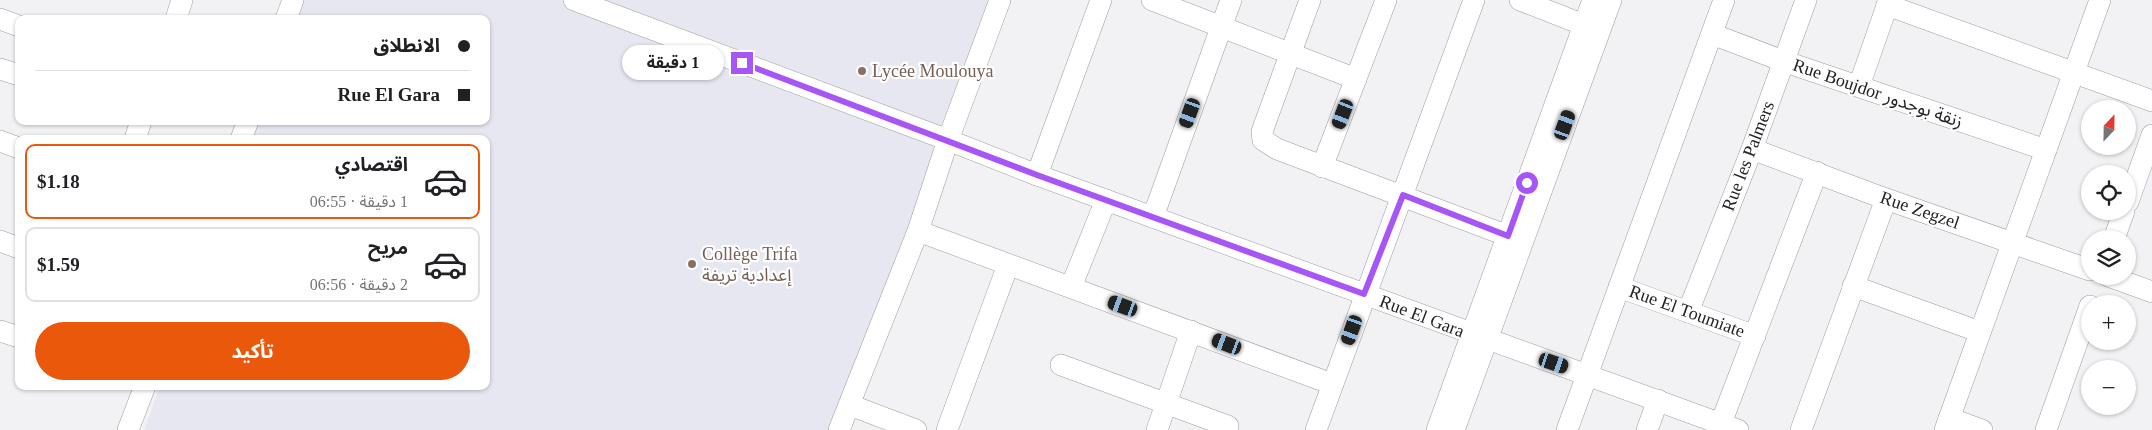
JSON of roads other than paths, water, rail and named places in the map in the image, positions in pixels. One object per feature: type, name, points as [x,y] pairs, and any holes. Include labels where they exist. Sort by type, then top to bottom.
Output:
[{"type":"street","points":[[287,15],[293,0]]},
{"type":"street","name":"Rue El Gara","points":[[574,0],[1037,175],[1729,427]]},
{"type":"street","points":[[839,430],[918,231],[948,140],[1000,0]]},
{"type":"street","points":[[1037,175],[1101,0]]},
{"type":"street","points":[[1152,0],[1356,78]]},
{"type":"street","points":[[1153,217],[1232,0]]},
{"type":"street","points":[[1310,0],[1262,132],[1264,140],[1277,149],[1322,167],[1403,195],[1508,236]]},
{"type":"street","points":[[1322,167],[1386,0]]},
{"type":"street","points":[[1316,430],[1364,294],[1403,195],[1474,0]]},
{"type":"street","points":[[1520,0],[1584,25]]},
{"type":"street","points":[[1454,430],[1508,236],[1594,0]]},
{"type":"street","points":[[1437,430],[1479,337],[1611,0]]},
{"type":"street","points":[[1567,430],[1724,0]]},
{"type":"street","name":"Rue les Palmers","points":[[1688,312],[1752,149],[1806,0]]},
{"type":"street","points":[[1982,430],[1947,424],[2100,0]]},
{"type":"street","points":[[1859,86],[1888,3],[2152,101]]},
{"type":"street","points":[[0,19],[15,25]]},
{"type":"street","name":"Rue Boujdor زنقة بوجدور","points":[[1712,34],[1783,61],[2046,150]]},
{"type":"street","points":[[0,69],[15,75]]},
{"type":"street","points":[[2136,180],[2152,136]]},
{"type":"street","points":[[0,141],[15,147]]},
{"type":"street","name":"Rue Zegzel","points":[[1752,149],[2081,267]]},
{"type":"street","points":[[1729,427],[1755,336],[1817,172]]},
{"type":"street","points":[[1801,430],[1886,198]]},
{"type":"street","points":[[1071,287],[1106,200]]},
{"type":"street","points":[[918,231],[1332,384]]},
{"type":"street","points":[[0,241],[15,247]]},
{"type":"street","points":[[947,430],[1008,265]]},
{"type":"street","points":[[2133,285],[2152,292]]},
{"type":"street","points":[[1853,286],[1980,332]]},
{"type":"street","name":"Rue El Toumiate","points":[[1619,287],[1755,336]]},
{"type":"street","points":[[0,331],[15,337]]},
{"type":"street","points":[[1157,430],[1191,331]]},
{"type":"street","points":[[2046,430],[2081,331]]},
{"type":"street","points":[[1061,366],[1228,426]]},
{"type":"street","points":[[128,430],[143,390]]},
{"type":"street","points":[[1647,430],[1658,400]]},
{"type":"street","points":[[850,405],[916,430]]},
{"type":"place","name":"Lycée Moulouya","points":[[862,71]]},
{"type":"place","name":"Collège Trifa إعدادية تريفة","points":[[692,264]]}]
